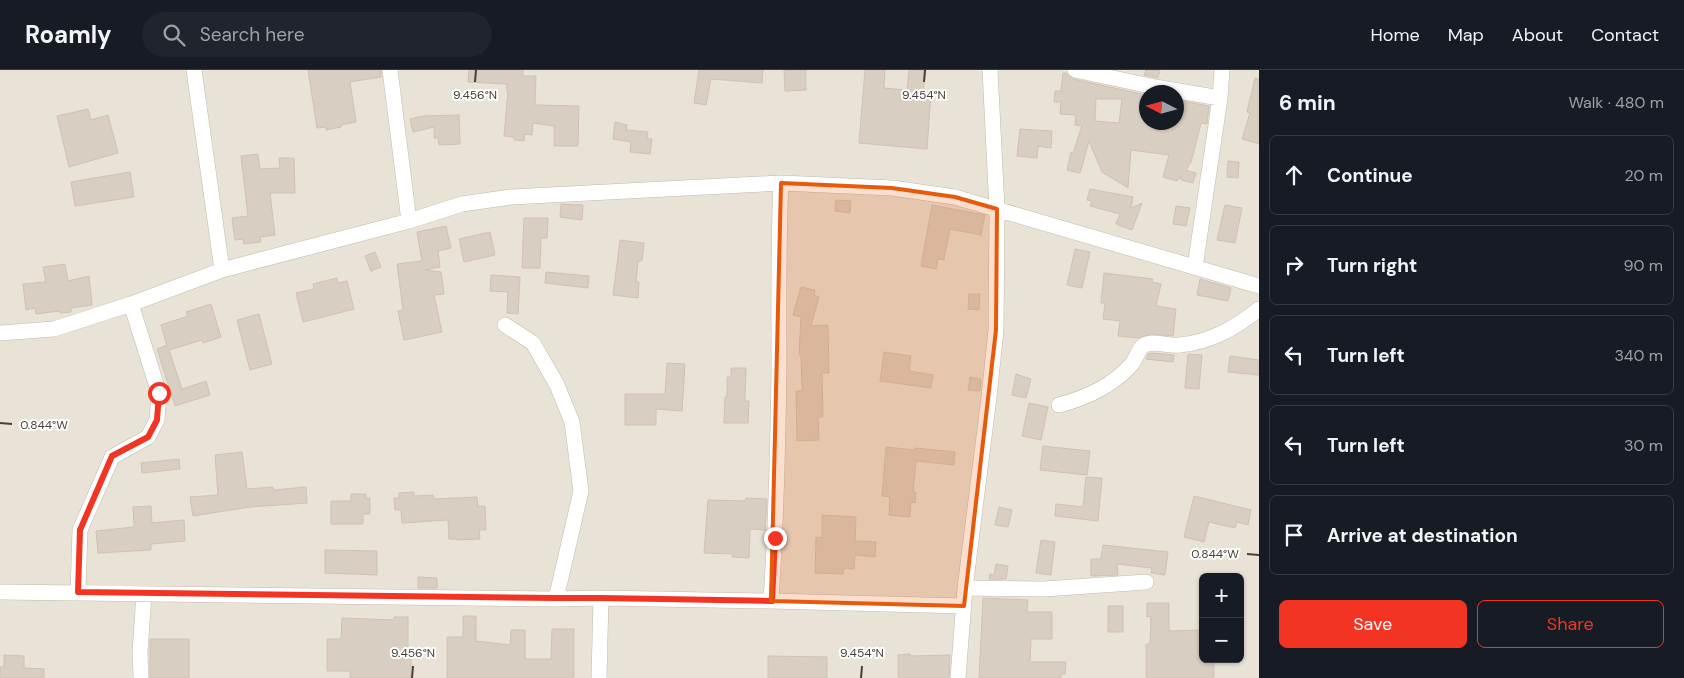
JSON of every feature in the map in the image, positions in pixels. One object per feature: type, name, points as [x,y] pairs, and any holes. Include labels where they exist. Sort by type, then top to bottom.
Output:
[{"type":"street","points":[[194,70],[222,270]]},
{"type":"street","points":[[390,70],[409,222]]},
{"type":"street","points":[[958,678],[964,588],[996,330],[997,209],[990,70]]},
{"type":"street","points":[[1075,70],[1220,98]]},
{"type":"street","points":[[1195,267],[1220,98],[1222,70]]},
{"type":"street","points":[[772,601],[779,362],[779,224],[781,183]]},
{"type":"street","points":[[0,334],[54,329],[131,304],[222,270],[409,222],[462,204],[510,197],[781,183],[892,188],[955,197],[1259,286]]},
{"type":"street","points":[[78,592],[80,530],[112,456],[148,437],[157,420],[159,393],[131,304]]},
{"type":"street","points":[[1058,405],[1083,398],[1099,390],[1130,366],[1137,358],[1139,349],[1144,345],[1153,343],[1180,345],[1218,336],[1238,326],[1259,310]]},
{"type":"street","points":[[505,325],[533,342],[556,385],[572,422],[581,491],[556,598]]},
{"type":"street","points":[[964,588],[1044,589],[1146,582]]},
{"type":"street","points":[[0,592],[601,598],[964,606]]},
{"type":"street","points":[[141,678],[140,652],[144,594]]},
{"type":"street","points":[[599,678],[601,598]]},
{"type":"highlighted area","points":[[781,183],[892,188],[955,197],[997,209],[996,330],[964,606],[771,601]]},
{"type":"shaded area","points":[[0,70],[1259,70],[1259,678],[0,678]]},
{"type":"building","points":[[308,70],[381,70],[381,77],[350,82],[356,122],[326,130],[326,127],[317,128]]},
{"type":"building","points":[[469,70],[523,70],[523,76],[536,76],[535,105],[579,106],[578,146],[554,146],[554,126],[533,123],[532,135],[525,134],[524,141],[504,136],[507,84],[468,82]]},
{"type":"building","points":[[699,70],[763,70],[762,83],[711,79],[706,105],[694,103]]},
{"type":"building","points":[[784,70],[806,70],[806,90],[785,91]]},
{"type":"building","points":[[865,70],[885,70],[884,88],[907,90],[909,70],[926,70],[923,91],[931,92],[927,149],[859,143]]},
{"type":"building","points":[[1146,70],[1160,70],[1158,78],[1144,75]]},
{"type":"building","points":[[1063,73],[1066,73],[1073,79],[1139,93],[1139,130],[1184,130],[1184,101],[1209,106],[1207,124],[1201,123],[1191,162],[1186,170],[1196,173],[1193,183],[1181,180],[1181,176],[1177,181],[1163,177],[1169,155],[1131,150],[1128,188],[1102,172],[1089,141],[1080,173],[1067,170],[1071,152],[1073,153],[1082,126],[1075,125],[1076,115],[1060,114],[1061,102],[1054,102],[1055,91],[1061,91]],"holes":[[[1096,99],[1122,99],[1119,123],[1095,121]]]},
{"type":"building","points":[[1255,78],[1259,79],[1259,144],[1242,139],[1250,113],[1247,112]]},
{"type":"building","points":[[88,109],[91,120],[108,115],[118,153],[69,167],[57,116]]},
{"type":"building","points":[[459,115],[460,144],[439,145],[438,138],[434,138],[434,127],[413,132],[410,119],[423,116]]},
{"type":"building","points":[[615,122],[627,125],[626,130],[648,132],[647,138],[652,139],[650,154],[630,152],[631,142],[613,139]]},
{"type":"building","points":[[1020,129],[1052,131],[1051,148],[1038,146],[1037,158],[1017,156]]},
{"type":"building","points":[[258,154],[260,169],[280,168],[279,158],[294,158],[295,193],[270,193],[275,235],[260,237],[261,242],[244,244],[243,239],[235,240],[232,218],[248,216],[241,156]]},
{"type":"building","points":[[1228,161],[1239,162],[1238,178],[1227,177]]},
{"type":"building","points":[[130,172],[134,197],[75,206],[71,182]]},
{"type":"building","points":[[1090,189],[1133,197],[1131,208],[1142,203],[1132,230],[1116,224],[1120,214],[1090,206],[1092,201],[1087,200]]},
{"type":"building","points":[[836,200],[851,201],[850,213],[835,211]]},
{"type":"building","points":[[561,204],[583,205],[582,220],[560,217]]},
{"type":"building","points":[[932,205],[985,215],[981,235],[950,229],[944,260],[938,259],[936,269],[921,266]]},
{"type":"building","points":[[1225,205],[1242,208],[1235,243],[1217,240]]},
{"type":"building","points":[[1176,206],[1190,208],[1186,226],[1173,224]]},
{"type":"building","points":[[524,218],[548,218],[547,238],[541,238],[540,268],[522,268]]},
{"type":"building","points":[[446,226],[451,248],[438,251],[440,267],[425,270],[441,272],[444,294],[434,295],[442,332],[404,340],[398,311],[403,310],[397,264],[422,261],[417,232]]},
{"type":"building","points":[[490,232],[495,255],[464,262],[459,239]]},
{"type":"building","points":[[620,240],[644,243],[642,261],[638,261],[636,282],[639,282],[638,298],[613,295]]},
{"type":"building","points":[[1075,249],[1090,252],[1082,288],[1067,285]]},
{"type":"building","points":[[375,252],[381,267],[371,271],[365,256]]},
{"type":"building","points":[[65,264],[68,281],[89,276],[92,305],[71,308],[71,312],[60,313],[60,311],[36,314],[35,308],[26,310],[23,284],[46,282],[43,267]]},
{"type":"building","points":[[546,272],[589,276],[588,288],[545,283]]},
{"type":"building","points":[[1104,273],[1153,279],[1152,282],[1161,284],[1156,306],[1176,309],[1173,336],[1151,334],[1138,338],[1118,336],[1120,321],[1103,319],[1105,303],[1101,303]]},
{"type":"building","points":[[491,275],[520,277],[518,314],[507,313],[508,292],[490,291]]},
{"type":"building","points":[[337,278],[338,283],[347,281],[354,309],[303,322],[296,293],[314,289],[313,284]]},
{"type":"building","points":[[1200,279],[1231,288],[1228,301],[1197,295]]},
{"type":"building","points":[[801,287],[815,290],[814,295],[819,297],[811,326],[828,325],[829,373],[822,373],[823,417],[818,417],[819,440],[797,441],[796,391],[802,391],[801,355],[799,355],[801,317],[793,315]]},
{"type":"building","points":[[969,294],[980,294],[979,310],[968,309]]},
{"type":"building","points":[[211,304],[221,337],[203,343],[202,340],[169,350],[182,389],[206,381],[210,395],[175,406],[157,349],[167,345],[161,325],[188,316],[186,312]]},
{"type":"building","points":[[259,314],[272,364],[250,370],[237,320]]},
{"type":"building","points":[[884,352],[911,356],[909,371],[933,375],[931,388],[880,381]]},
{"type":"building","points":[[1148,354],[1174,355],[1173,362],[1146,359]]},
{"type":"building","points":[[1188,354],[1202,355],[1199,389],[1185,388]]},
{"type":"building","points":[[1230,356],[1259,360],[1259,375],[1228,372]]},
{"type":"building","points":[[667,363],[685,364],[682,411],[656,409],[656,425],[625,425],[625,394],[665,394]]},
{"type":"building","points":[[731,368],[746,368],[745,401],[749,401],[748,423],[724,423],[727,377],[731,377]]},
{"type":"building","points":[[1016,374],[1031,379],[1026,398],[1012,395]]},
{"type":"building","points":[[970,377],[981,379],[980,391],[968,390]]},
{"type":"building","points":[[1029,403],[1048,407],[1041,440],[1022,436]]},
{"type":"building","points":[[1043,446],[1090,451],[1087,475],[1040,470]]},
{"type":"building","points":[[886,447],[955,452],[954,465],[916,461],[913,492],[916,492],[915,503],[911,502],[910,517],[889,515],[890,497],[882,496]]},
{"type":"building","points":[[242,452],[247,489],[273,487],[273,490],[306,487],[307,503],[250,507],[193,516],[190,497],[218,495],[215,455]]},
{"type":"building","points":[[179,459],[180,469],[142,473],[141,463]]},
{"type":"building","points":[[1086,477],[1102,478],[1098,521],[1055,516],[1056,504],[1083,507]]},
{"type":"building","points":[[414,492],[414,496],[433,495],[434,499],[477,497],[478,506],[485,506],[486,530],[479,530],[480,539],[457,540],[449,539],[448,520],[402,523],[401,510],[395,510],[394,498],[399,498],[399,493]]},
{"type":"building","points":[[351,494],[366,494],[366,498],[370,498],[370,514],[363,514],[363,524],[331,524],[331,501],[351,501]]},
{"type":"building","points":[[1194,496],[1251,510],[1248,525],[1237,522],[1235,528],[1209,522],[1204,542],[1184,537]]},
{"type":"building","points":[[746,498],[767,499],[765,530],[750,529],[749,558],[732,557],[732,554],[704,553],[708,500],[745,501]]},
{"type":"building","points":[[151,506],[152,523],[184,520],[185,541],[151,544],[151,550],[98,553],[96,531],[134,527],[133,507]]},
{"type":"building","points":[[999,507],[1012,510],[1008,527],[995,525]]},
{"type":"building","points":[[822,515],[856,517],[855,541],[876,542],[875,557],[855,555],[854,569],[844,568],[843,574],[815,573],[816,537],[822,538]]},
{"type":"building","points":[[1041,540],[1055,542],[1051,575],[1036,573]]},
{"type":"building","points":[[1103,545],[1168,552],[1165,575],[1151,573],[1152,568],[1117,564],[1118,575],[1091,576],[1091,559],[1101,559]]},
{"type":"building","points":[[325,550],[377,551],[377,575],[325,573]]},
{"type":"building","points":[[996,564],[1008,566],[1006,579],[989,579],[990,574],[994,575]]},
{"type":"building","points":[[418,577],[437,578],[437,588],[418,588]]},
{"type":"building","points":[[983,598],[1028,600],[1027,612],[1052,612],[1052,639],[1031,639],[1030,662],[1066,662],[1065,674],[1061,674],[1061,678],[979,678]]},
{"type":"building","points":[[1147,603],[1169,603],[1169,631],[1199,630],[1199,663],[1214,663],[1214,678],[1146,678],[1146,644],[1150,644],[1151,616],[1147,617]]},
{"type":"building","points":[[1108,606],[1123,606],[1123,632],[1108,632]]},
{"type":"building","points":[[463,616],[476,616],[476,641],[510,645],[511,630],[525,630],[525,659],[551,659],[552,629],[574,629],[574,678],[447,678],[447,637],[463,637]]},
{"type":"building","points":[[394,617],[408,617],[408,649],[411,649],[411,678],[350,678],[350,671],[327,671],[327,639],[341,639],[342,618],[394,620]]},
{"type":"building","points":[[150,639],[189,639],[189,678],[150,678]]},
{"type":"building","points":[[910,654],[910,656],[950,655],[949,678],[898,678],[898,655]]},
{"type":"building","points":[[4,655],[24,656],[24,668],[44,669],[44,678],[0,678],[0,667],[4,667]]},
{"type":"building","points":[[768,656],[827,657],[827,678],[768,678]]},
{"type":"route","points":[[159,393],[157,420],[148,437],[112,456],[80,530],[78,592],[772,601],[775,538]]}]
